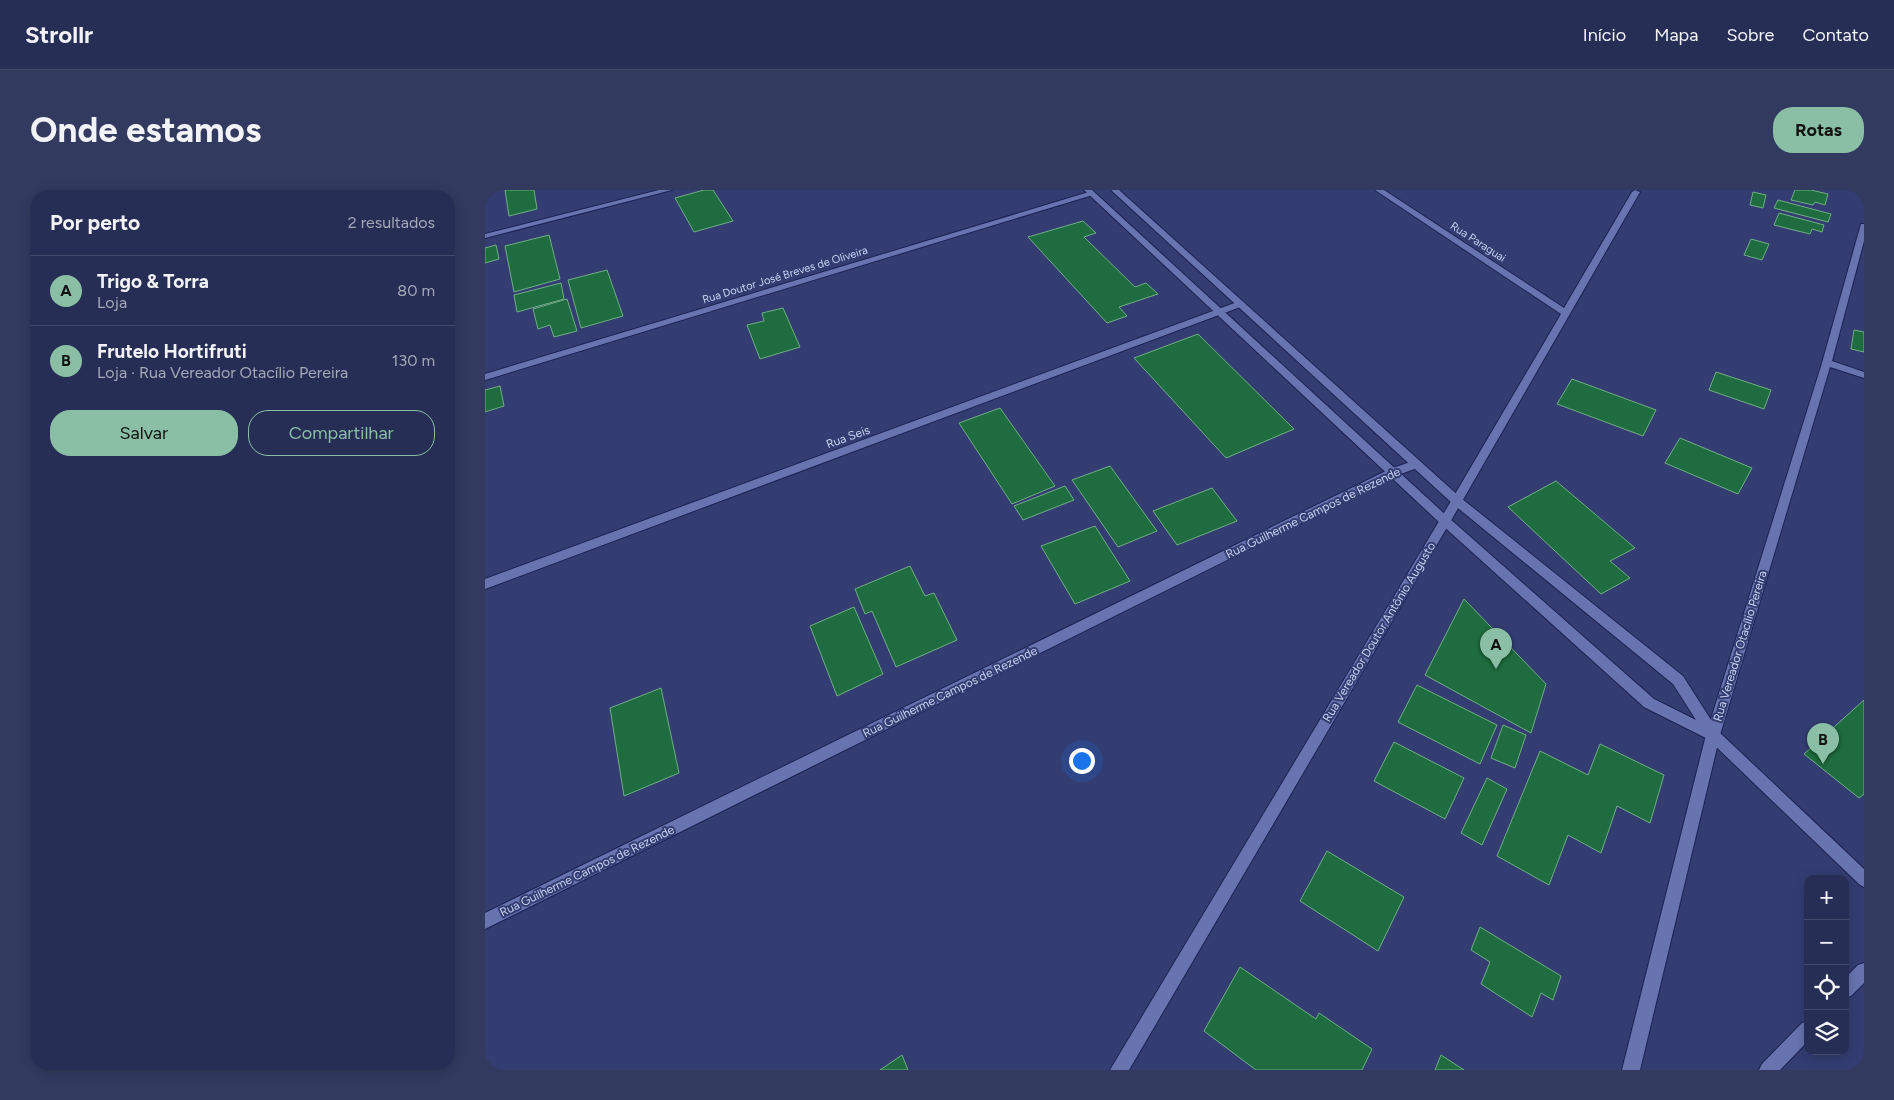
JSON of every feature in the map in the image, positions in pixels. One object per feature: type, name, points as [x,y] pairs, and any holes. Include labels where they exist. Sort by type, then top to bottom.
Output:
[{"type":"street","points":[[485,236],[668,190]]},
{"type":"street","points":[[1115,190],[1457,501],[1678,680],[1713,735],[1864,879]]},
{"type":"street","name":"Rua Paraguai","points":[[1379,190],[1566,313]]},
{"type":"street","points":[[1090,192],[1395,472],[1445,522],[1649,703],[1713,735]]},
{"type":"street","name":"Rua Doutor José Breves de Oliveira","points":[[485,377],[1090,192]]},
{"type":"street","name":"Rua Vereador Doutor Antônio Augusto","points":[[1119,1070],[1445,522],[1636,192]]},
{"type":"street","name":"Rua Vereador Otacílio Pereira","points":[[1631,1070],[1713,735],[1827,363],[1858,269],[1864,226]]},
{"type":"street","name":"Rua Seis","points":[[485,584],[1239,304]]},
{"type":"street","points":[[1827,363],[1864,375]]},
{"type":"street","name":"Rua Guilherme Campos de Rezende","points":[[485,921],[1395,472],[1416,464]]},
{"type":"street","points":[[1849,986],[1864,971]]},
{"type":"street","points":[[1768,1070],[1804,1033]]},
{"type":"building","points":[[505,190],[534,190],[537,209],[509,216]]},
{"type":"building","points":[[704,190],[713,190],[733,221],[694,232],[675,198]]},
{"type":"building","points":[[1795,190],[1811,190],[1828,194],[1825,205],[1815,202],[1813,205],[1791,200]]},
{"type":"building","points":[[1753,192],[1766,195],[1763,208],[1750,205]]},
{"type":"building","points":[[1778,200],[1831,214],[1828,222],[1774,208]]},
{"type":"building","points":[[1779,213],[1824,225],[1822,232],[1812,229],[1810,234],[1774,225]]},
{"type":"building","points":[[1083,221],[1096,233],[1084,237],[1135,287],[1146,283],[1158,294],[1119,307],[1127,316],[1107,323],[1028,237]]},
{"type":"building","points":[[549,235],[560,279],[514,292],[505,246]]},
{"type":"building","points":[[1751,239],[1769,244],[1762,260],[1744,255]]},
{"type":"building","points":[[496,245],[499,259],[485,263],[485,248]]},
{"type":"building","points":[[607,270],[623,316],[581,328],[568,280]]},
{"type":"building","points":[[561,283],[564,299],[517,312],[514,295]]},
{"type":"building","points":[[567,299],[577,331],[554,337],[550,325],[538,329],[533,309]]},
{"type":"building","points":[[783,308],[800,347],[760,359],[747,325],[764,321],[762,313]]},
{"type":"building","points":[[1854,330],[1864,332],[1864,352],[1851,349]]},
{"type":"building","points":[[1198,334],[1294,429],[1226,458],[1134,358]]},
{"type":"building","points":[[1716,372],[1771,390],[1764,409],[1709,390]]},
{"type":"building","points":[[1572,379],[1656,410],[1643,436],[1557,404]]},
{"type":"building","points":[[500,386],[504,406],[485,412],[485,390]]},
{"type":"building","points":[[1000,408],[1055,486],[1012,504],[959,423]]},
{"type":"building","points":[[1680,438],[1752,468],[1738,494],[1665,463]]},
{"type":"building","points":[[1110,466],[1157,531],[1118,547],[1072,480]]},
{"type":"building","points":[[1556,481],[1635,548],[1610,561],[1630,578],[1601,594],[1508,507]]},
{"type":"building","points":[[1065,486],[1074,500],[1023,520],[1014,506]]},
{"type":"building","points":[[1212,488],[1237,521],[1177,545],[1153,511]]},
{"type":"building","points":[[1095,526],[1130,581],[1075,604],[1041,546]]},
{"type":"building","points":[[910,566],[925,596],[934,593],[957,640],[896,667],[872,611],[865,614],[855,589]]},
{"type":"building","points":[[1464,599],[1546,684],[1531,733],[1425,675]]},
{"type":"building","points":[[854,607],[883,674],[837,696],[810,626]]},
{"type":"building","points":[[1417,685],[1497,725],[1480,764],[1398,722]]},
{"type":"building","points":[[661,688],[679,773],[624,796],[610,708]]},
{"type":"building","points":[[1864,700],[1864,794],[1859,798],[1804,754]]},
{"type":"building","points":[[1503,725],[1526,735],[1515,768],[1491,758]]},
{"type":"building","points":[[1394,742],[1464,778],[1445,819],[1374,781]]},
{"type":"building","points":[[1600,744],[1664,775],[1650,823],[1617,806],[1601,853],[1568,835],[1549,885],[1497,856],[1540,751],[1588,775]]},
{"type":"building","points":[[1487,778],[1507,789],[1482,845],[1461,833]]},
{"type":"building","points":[[1327,851],[1404,897],[1378,951],[1300,901]]},
{"type":"building","points":[[1480,927],[1561,976],[1553,1000],[1541,993],[1532,1017],[1481,984],[1490,962],[1471,950]]},
{"type":"building","points":[[1240,967],[1316,1019],[1319,1013],[1372,1049],[1362,1070],[1256,1070],[1204,1031]]},
{"type":"building","points":[[902,1055],[908,1070],[880,1070]]},
{"type":"building","points":[[1441,1055],[1464,1070],[1435,1070]]},
{"type":"place","name":"Trigo & Torra","points":[[1496,669]]},
{"type":"place","name":"Frutelo Hortifruti","points":[[1823,764]]}]
